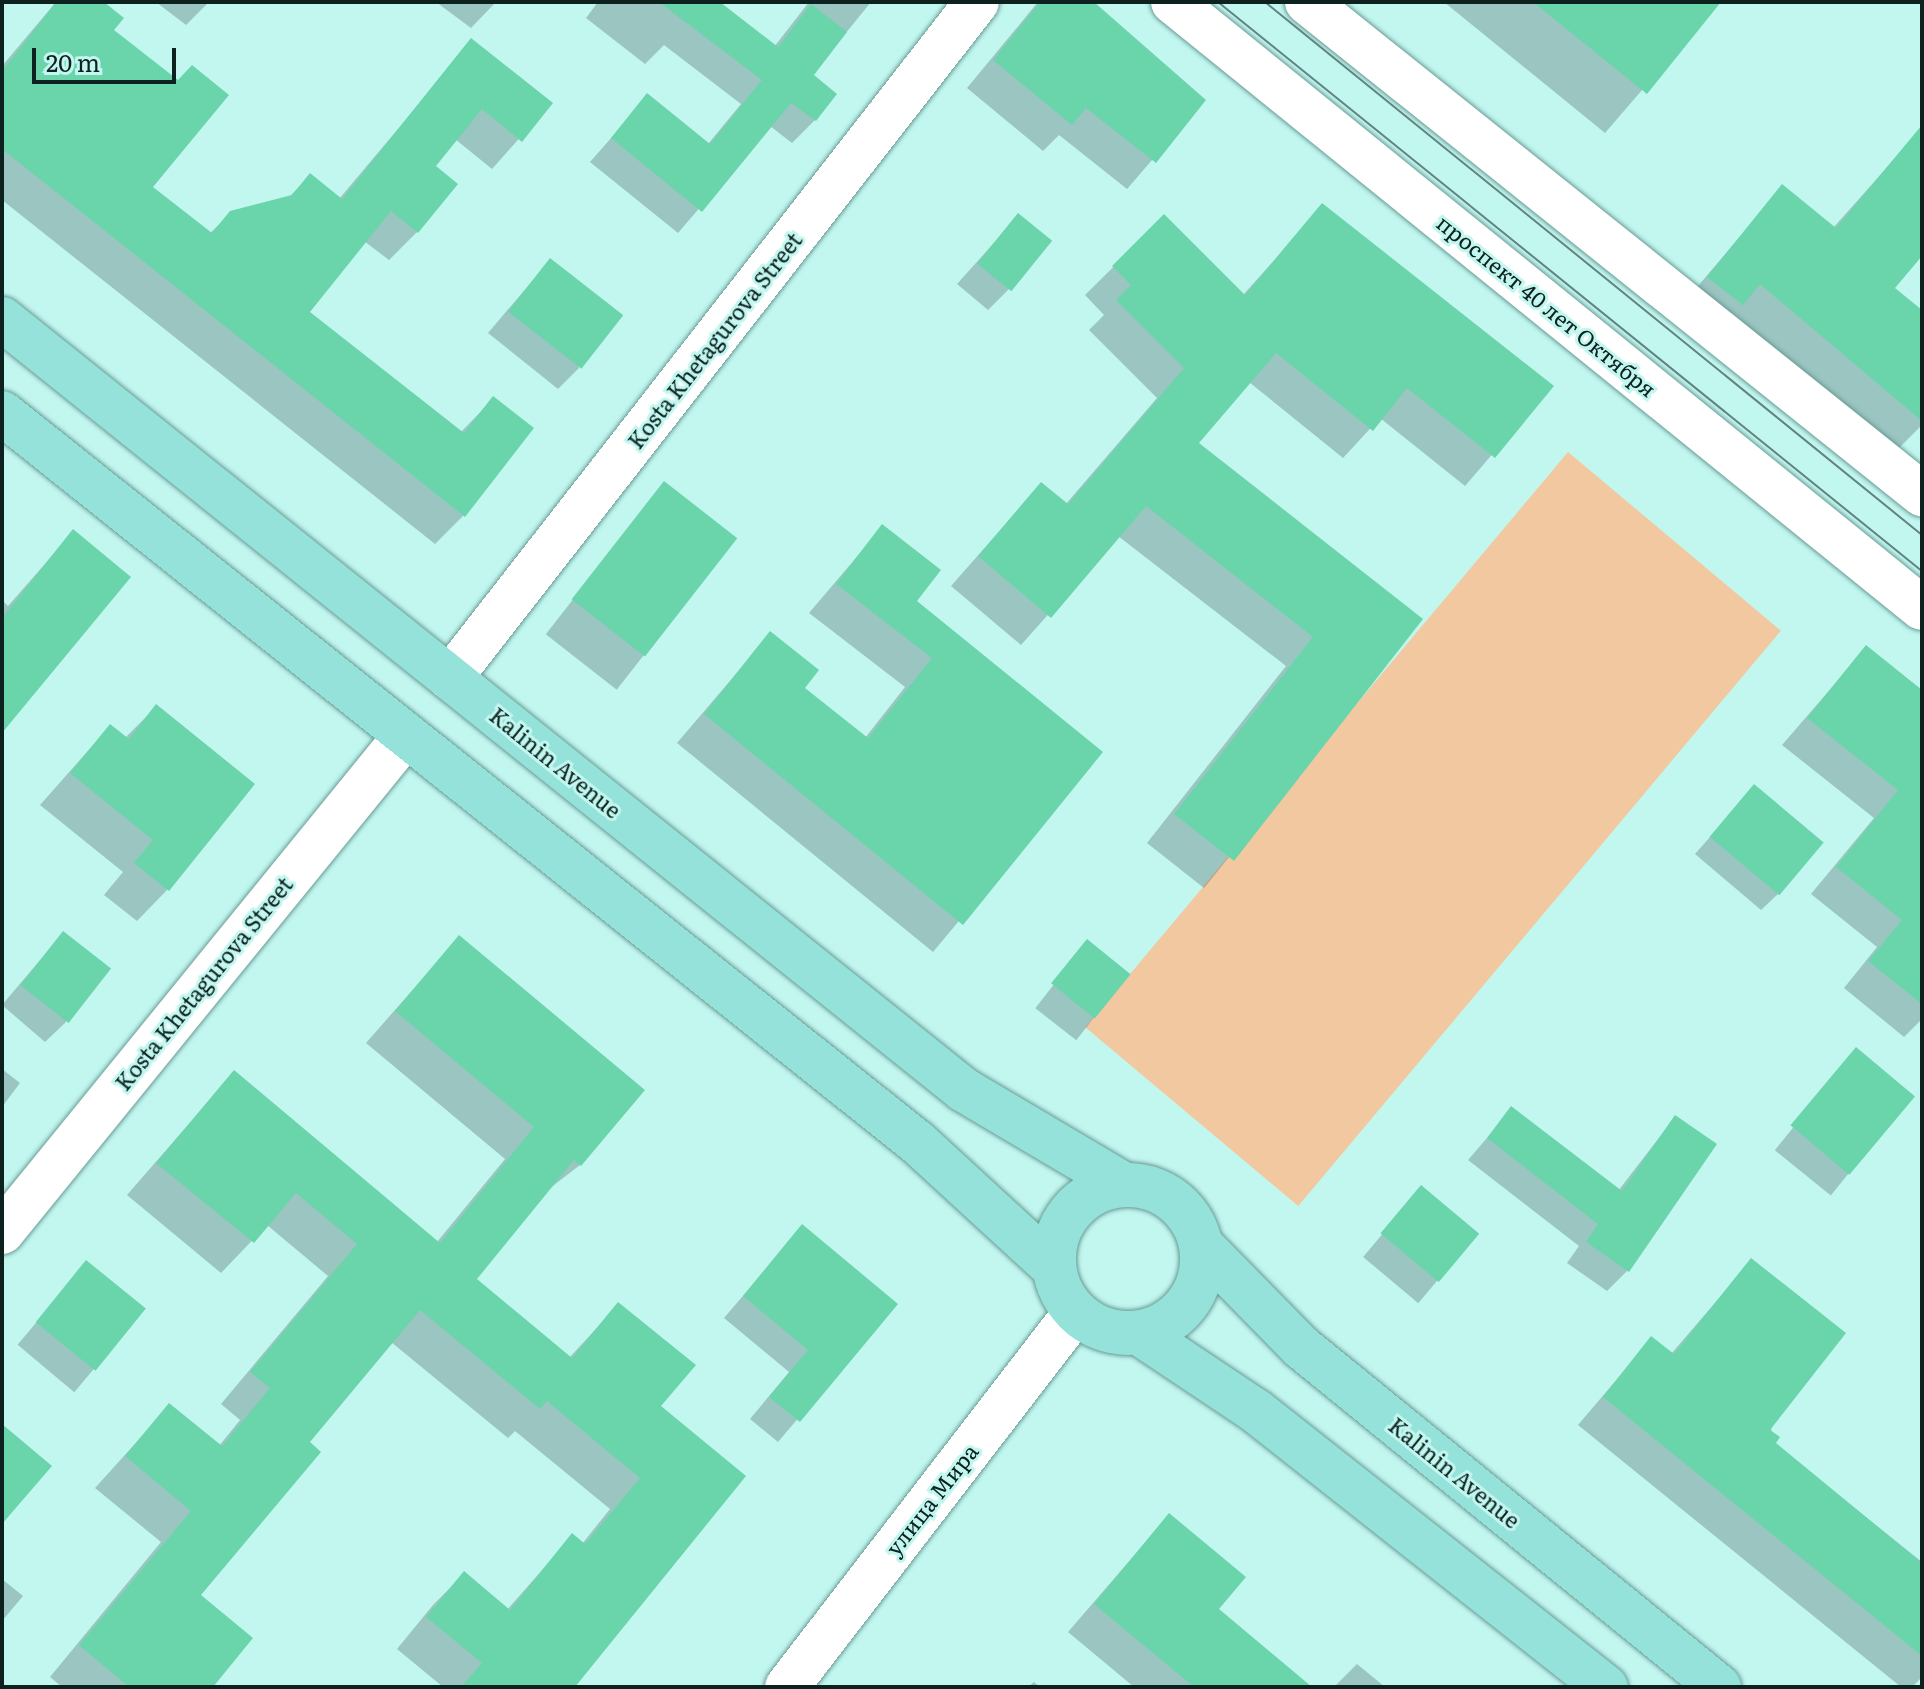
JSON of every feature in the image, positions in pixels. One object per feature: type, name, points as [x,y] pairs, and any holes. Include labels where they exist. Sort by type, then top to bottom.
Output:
[{"type":"main road","name":"Kalinin Avenue","points":[[2,319],[964,1090],[1123,1184]]},
{"type":"main road","points":[[2,413],[917,1142],[1054,1268],[1076,1312],[1116,1333],[1139,1333],[1181,1312],[1195,1293],[1202,1246],[1191,1217],[1169,1196],[1123,1184],[1100,1190],[1064,1221],[1054,1268]]},
{"type":"main road","name":"Kalinin Avenue","points":[[1202,1246],[1301,1347],[1719,1687]]},
{"type":"main road","points":[[1139,1333],[1256,1411],[1606,1687]]},
{"type":"street","name":"Kosta Khetagurova Street","points":[[450,678],[977,2]]},
{"type":"street","name":"проспект 40 лет Октября","points":[[1173,2],[1922,608]]},
{"type":"street","points":[[1307,2],[1922,494]]},
{"type":"street","name":"Kosta Khetagurova Street","points":[[2,1232],[406,735]]},
{"type":"street","name":"улица Мира","points":[[787,1687],[1076,1312]]},
{"type":"shaded area","points":[[1568,452],[1781,631],[1298,1206],[1085,1027]]},
{"type":"building","points":[[56,2],[104,2],[124,18],[114,30],[178,80],[192,65],[229,95],[153,187],[212,233],[230,211],[292,195],[310,173],[342,199],[471,38],[553,103],[522,142],[482,109],[436,166],[458,184],[418,233],[391,211],[310,312],[464,433],[493,396],[534,428],[465,517],[2,149],[2,71]]},
{"type":"building","points":[[659,2],[720,2],[778,47],[811,4],[847,32],[814,75],[837,94],[816,121],[791,103],[702,212],[611,138],[647,93],[710,144],[762,80]]},
{"type":"building","points":[[1040,2],[1094,2],[1206,100],[1156,163],[1086,108],[1072,125],[993,60]]},
{"type":"building","points":[[1533,2],[1721,2],[1647,94]]},
{"type":"building","points":[[1922,125],[1922,256],[1895,288],[1922,310],[1922,421],[1760,284],[1743,305],[1707,277],[1782,184],[1836,228]]},
{"type":"building","points":[[1322,203],[1554,386],[1495,458],[1407,388],[1373,431],[1276,353],[1199,443],[1423,619],[1234,861],[1174,814],[1313,637],[1146,506],[1051,618],[978,556],[1041,482],[1068,504],[1184,368],[1116,300],[1131,285],[1112,266],[1164,214],[1245,295]]},
{"type":"building","points":[[1018,213],[1052,241],[1011,291],[977,264]]},
{"type":"building","points":[[550,258],[623,315],[581,369],[508,312]]},
{"type":"building","points":[[664,481],[737,538],[645,656],[572,599]]},
{"type":"building","points":[[882,524],[941,570],[917,601],[1103,752],[963,925],[704,714],[770,631],[819,670],[805,688],[868,738],[932,658],[836,584]]},
{"type":"building","points":[[73,529],[131,577],[2,733],[2,618]]},
{"type":"building","points":[[1866,645],[1922,690],[1922,1004],[1868,961],[1902,920],[1836,867],[1898,790],[1807,718]]},
{"type":"building","points":[[156,704],[255,784],[169,891],[134,863],[153,840],[70,773],[110,724],[129,739]]},
{"type":"building","points":[[1754,784],[1824,842],[1779,895],[1710,837]]},
{"type":"building","points":[[63,931],[111,969],[69,1023],[21,985]]},
{"type":"building","points":[[459,935],[645,1090],[581,1166],[574,1160],[477,1279],[572,1358],[618,1302],[696,1365],[661,1406],[746,1476],[575,1687],[461,1687],[482,1663],[426,1617],[464,1571],[510,1610],[572,1533],[585,1544],[640,1478],[547,1401],[540,1409],[420,1310],[310,1442],[321,1452],[201,1595],[253,1638],[213,1687],[129,1687],[79,1645],[191,1511],[125,1456],[169,1403],[222,1446],[270,1388],[250,1372],[357,1244],[296,1193],[254,1243],[156,1163],[234,1070],[440,1243],[534,1127],[395,1011]]},
{"type":"building","points":[[1087,939],[1131,974],[1095,1019],[1051,983]]},
{"type":"building","points":[[1856,1047],[1915,1096],[1849,1175],[1790,1125]]},
{"type":"building","points":[[1511,1106],[1622,1191],[1675,1115],[1717,1144],[1629,1272],[1586,1242],[1598,1224],[1487,1138]]},
{"type":"building","points":[[1421,1185],[1479,1234],[1439,1282],[1381,1233]]},
{"type":"building","points":[[802,1224],[898,1304],[800,1422],[769,1397],[808,1350],[743,1296]]},
{"type":"building","points":[[1751,1258],[1846,1333],[1770,1430],[1780,1437],[1776,1443],[1922,1563],[1922,1656],[1603,1397],[1651,1336],[1674,1354]]},
{"type":"building","points":[[86,1260],[146,1308],[95,1371],[36,1322]]},
{"type":"building","points":[[2,1424],[52,1466],[2,1524]]},
{"type":"building","points":[[1169,1513],[1246,1577],[1219,1609],[1312,1687],[1194,1687],[1094,1604]]},
{"type":"tram line","points":[[1218,2],[1922,571]]},
{"type":"tram line","points":[[1265,2],[1922,535]]}]
